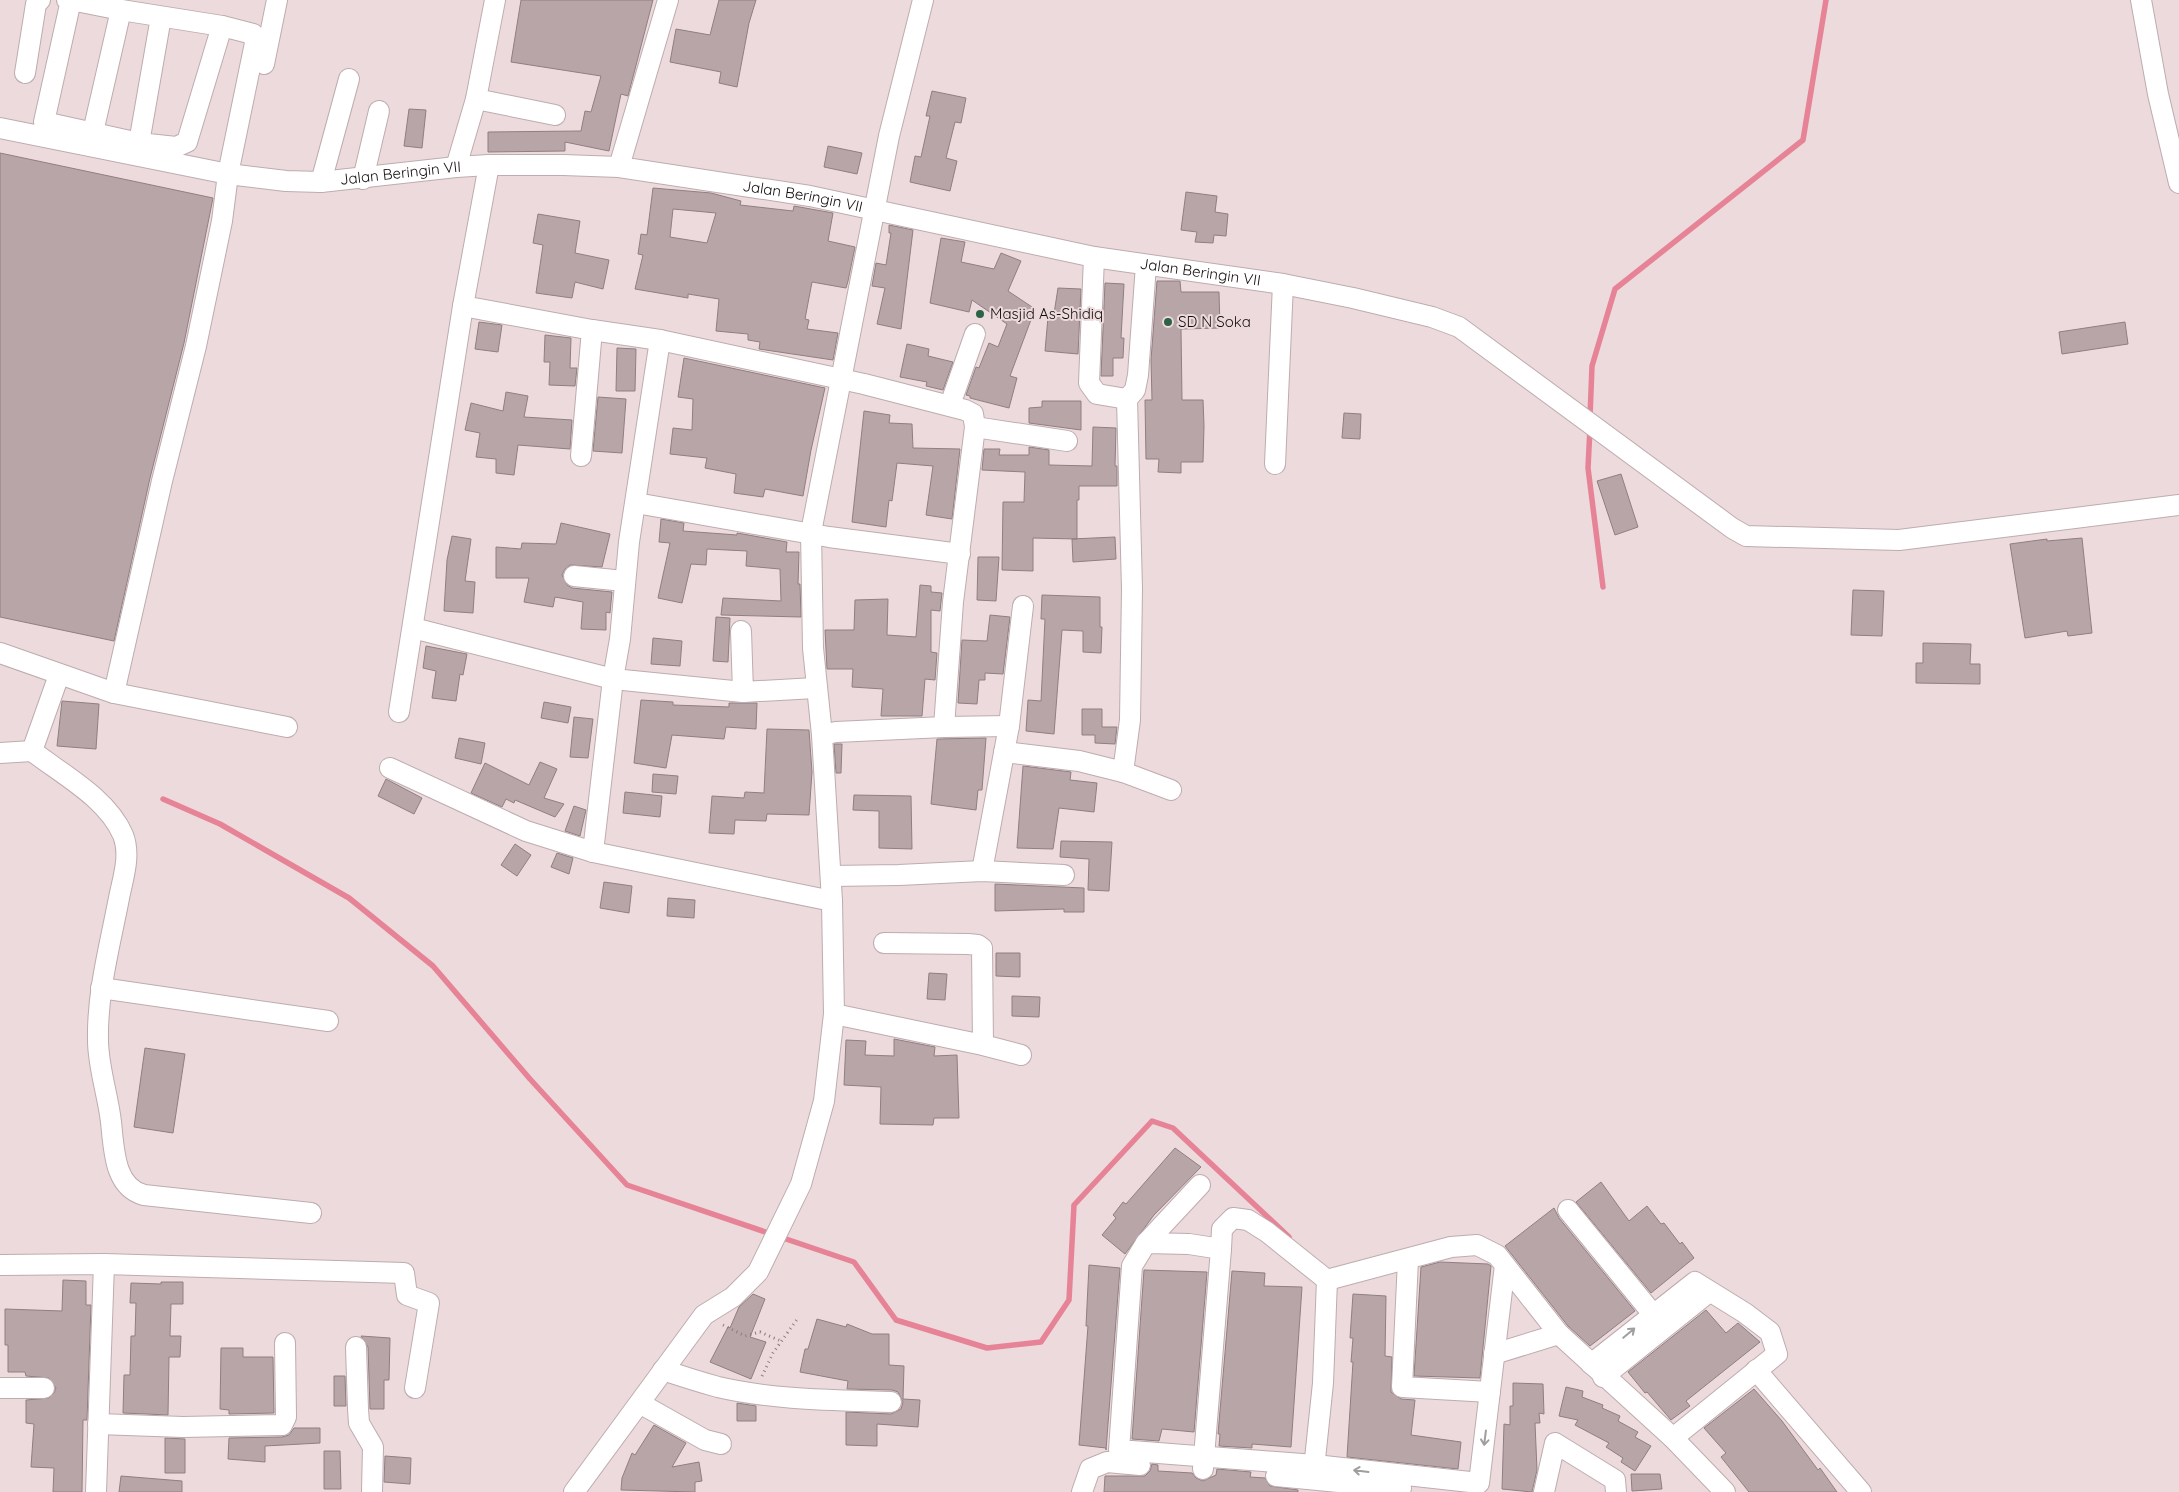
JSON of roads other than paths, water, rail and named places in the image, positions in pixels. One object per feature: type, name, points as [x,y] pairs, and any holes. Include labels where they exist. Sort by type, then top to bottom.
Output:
[{"type":"street","points":[[25,73],[36,4],[40,0]]},
{"type":"street","points":[[67,0],[222,26],[251,33],[255,43],[234,175]]},
{"type":"street","points":[[71,0],[42,130],[93,132],[139,143],[176,147],[187,142],[222,26]]},
{"type":"street","points":[[114,693],[162,481],[196,346],[222,221],[277,0]]},
{"type":"street","points":[[456,167],[476,99],[495,0]]},
{"type":"street","points":[[619,167],[668,0]]},
{"type":"street","points":[[574,1492],[641,1404],[663,1370],[704,1315],[733,1297],[758,1272],[801,1184],[824,1101],[834,1014],[829,733],[815,688],[819,534],[851,381],[875,208],[903,73],[923,0]]},
{"type":"street","points":[[2142,0],[2158,94],[2179,183]]},
{"type":"street","points":[[93,132],[121,10]]},
{"type":"street","points":[[139,143],[161,17]]},
{"type":"street","points":[[321,182],[348,79]]},
{"type":"street","points":[[476,99],[554,115]]},
{"type":"street","points":[[363,179],[379,111]]},
{"type":"street","name":"Jalan Beringin VII","points":[[0,128],[42,130],[234,175],[321,182],[488,165],[619,167],[762,188],[875,208],[1094,256],[1283,284],[1354,298],[1446,321],[1473,336],[1573,412],[1732,528],[1740,533],[1756,537],[1899,540],[2179,505]]},
{"type":"street","points":[[399,712],[463,306],[488,165]]},
{"type":"street","points":[[1094,256],[1089,383],[1097,394],[1127,399]]},
{"type":"street","points":[[1123,772],[1130,720],[1132,589],[1127,399],[1135,390],[1138,375],[1146,265]]},
{"type":"street","points":[[1275,464],[1283,284]]},
{"type":"street","points":[[463,306],[592,330],[660,340],[851,381],[950,405],[973,414],[975,427],[953,602],[944,727]]},
{"type":"street","points":[[581,456],[592,330]]},
{"type":"street","points":[[950,405],[975,334]]},
{"type":"street","points":[[593,852],[613,679],[620,639],[624,580],[660,340]]},
{"type":"street","points":[[975,427],[1067,442]]},
{"type":"street","points":[[636,503],[819,534],[960,554]]},
{"type":"street","points":[[574,576],[624,580]]},
{"type":"street","points":[[982,871],[1009,726],[1023,606]]},
{"type":"street","points":[[413,628],[613,679],[743,692],[815,688]]},
{"type":"street","points":[[741,631],[743,692]]},
{"type":"street","points":[[0,653],[114,693],[286,727]]},
{"type":"street","points":[[32,751],[59,674]]},
{"type":"street","points":[[829,733],[944,727],[1009,726]]},
{"type":"street","points":[[0,753],[32,751],[97,800],[115,822],[124,841],[126,863],[101,988],[98,1026],[100,1060],[114,1148],[120,1173],[128,1187],[144,1195],[311,1213]]},
{"type":"street","points":[[1004,752],[1079,762],[1123,772],[1171,790]]},
{"type":"street","points":[[390,768],[526,831],[593,852],[832,900]]},
{"type":"street","points":[[831,876],[982,871],[1064,875]]},
{"type":"street","points":[[884,943],[968,944],[978,945],[982,948],[983,1045]]},
{"type":"street","points":[[101,988],[328,1021]]},
{"type":"street","points":[[834,1014],[983,1045],[1021,1055]]},
{"type":"street","points":[[1200,1185],[1146,1243],[1132,1266],[1119,1450],[1360,1486],[1449,1492]]},
{"type":"street","points":[[1568,1210],[1652,1313]]},
{"type":"street","points":[[1203,1463],[1220,1249],[1222,1229],[1226,1223],[1233,1218],[1248,1220],[1267,1232],[1326,1280]]},
{"type":"street","points":[[1146,1243],[1189,1244],[1220,1249]]},
{"type":"street","points":[[1326,1280],[1408,1260],[1451,1247],[1477,1245],[1497,1254],[1558,1334],[1672,1438],[1725,1492]]},
{"type":"street","points":[[1408,1260],[1402,1387],[1490,1392]]},
{"type":"street","points":[[0,1265],[104,1264],[404,1273],[407,1295],[429,1303],[415,1388]]},
{"type":"street","points":[[96,1492],[104,1264]]},
{"type":"street","points":[[1313,1479],[1479,1483],[1505,1265]]},
{"type":"street","points":[[1313,1479],[1323,1383],[1326,1280]]},
{"type":"street","points":[[1597,1370],[1652,1313],[1694,1282],[1745,1313],[1770,1332],[1777,1354],[1672,1438]]},
{"type":"street","points":[[1597,1370],[1709,1292]]},
{"type":"street","points":[[1494,1354],[1558,1334]]},
{"type":"street","points":[[98,1424],[183,1427],[282,1425],[286,1418],[285,1343]]},
{"type":"street","points":[[356,1347],[359,1423],[373,1446],[372,1492]]},
{"type":"street","points":[[663,1370],[720,1387],[754,1392],[811,1398],[891,1402]]},
{"type":"street","points":[[1756,1370],[1861,1492]]},
{"type":"street","points":[[0,1388],[44,1388]]},
{"type":"street","points":[[641,1404],[705,1440],[721,1444]]},
{"type":"street","points":[[1544,1492],[1556,1443],[1615,1480],[1616,1492]]},
{"type":"street","points":[[1082,1492],[1090,1469],[1107,1462],[1203,1463]]},
{"type":"waterway","points":[[1590,417],[1592,366],[1615,289],[1803,140],[1826,0]]},
{"type":"waterway","points":[[1590,428],[1588,468],[1603,587]]},
{"type":"waterway","points":[[163,799],[220,824],[349,898],[433,966],[530,1079],[627,1185],[854,1262],[896,1320],[987,1348],[1041,1342],[1069,1300],[1074,1205],[1152,1121],[1173,1128],[1289,1237]]},
{"type":"place","name":"Masjid As-Shidiq","points":[[980,314]]},
{"type":"place","name":"SD N Soka","points":[[1168,322]]}]
